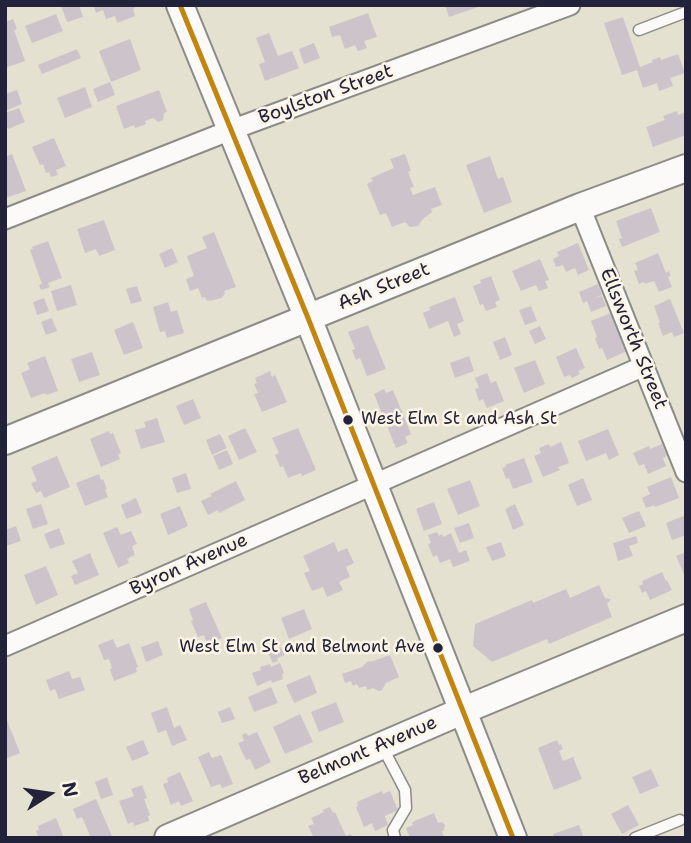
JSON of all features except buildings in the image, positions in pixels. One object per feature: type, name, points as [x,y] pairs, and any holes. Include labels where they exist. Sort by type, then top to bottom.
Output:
[{"type":"street","points":[[180,5],[308,318],[513,838]]},
{"type":"street","name":"Boylston Street","points":[[5,219],[231,130],[570,5]]},
{"type":"street","name":"Ash Street","points":[[5,441],[580,207],[686,168]]},
{"type":"street","name":"Ellsworth Street","points":[[580,207],[686,472]]},
{"type":"street","name":"Byron Avenue","points":[[5,646],[644,366]]},
{"type":"street","name":"Belmont Avenue","points":[[168,838],[462,710],[686,618]]},
{"type":"lane","points":[[669,5],[673,17]]},
{"type":"lane","points":[[639,30],[686,12]]},
{"type":"lane","points":[[382,745],[405,790],[406,808],[393,830],[395,838]]},
{"type":"lane","points":[[635,838],[680,820]]},
{"type":"transit line","points":[[180,5],[308,318],[513,838]]},
{"type":"place","name":"West Elm St and Ash St","points":[[348,420]]},
{"type":"place","name":"West Elm St and Belmont Ave","points":[[438,648]]}]
